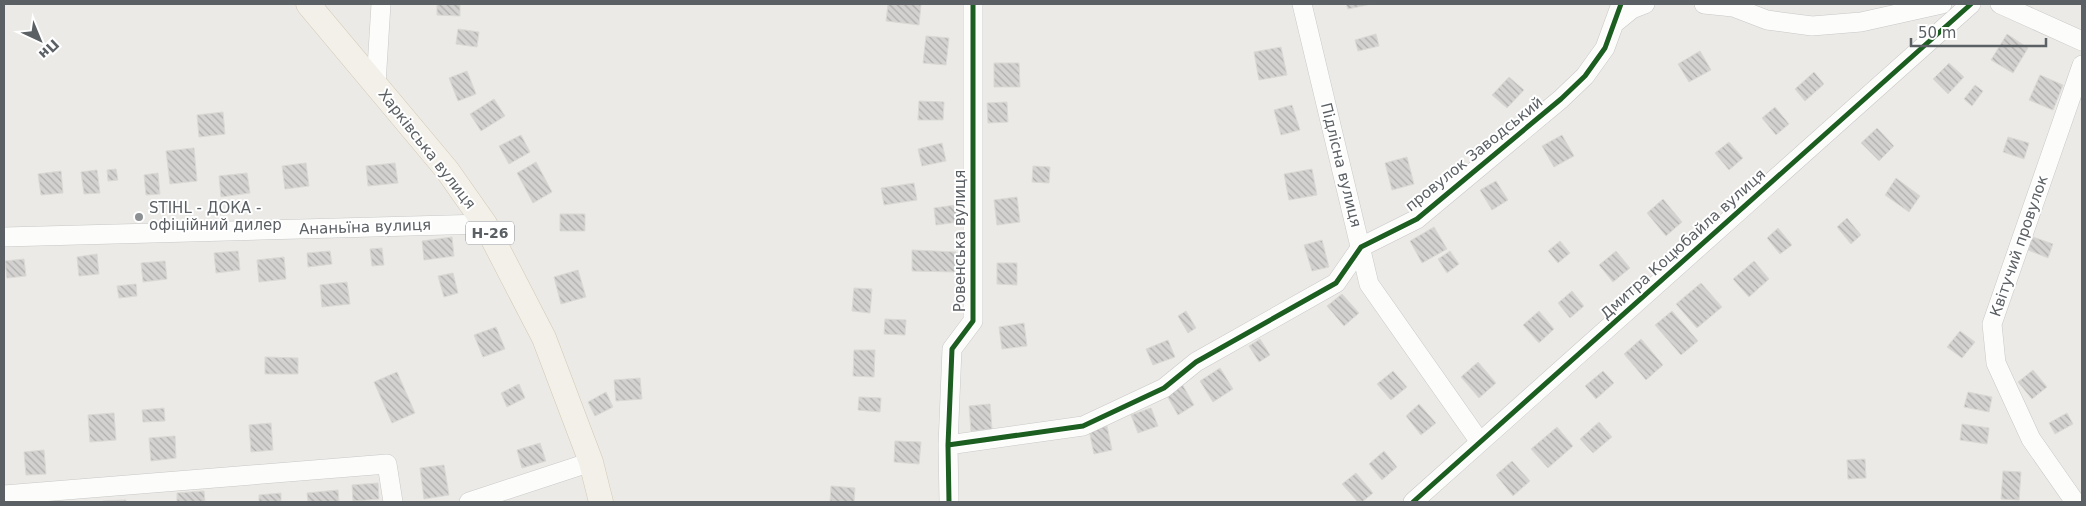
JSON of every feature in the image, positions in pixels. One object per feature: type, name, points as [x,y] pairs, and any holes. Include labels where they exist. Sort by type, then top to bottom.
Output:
[{"type":"main road","name":"Харківська вулиця","points":[[308,4],[447,170],[486,224],[544,338],[591,462],[601,502]]},
{"type":"street","points":[[376,84],[380,4]]},
{"type":"street","name":"Ровенська вулиця","points":[[949,502],[948,445],[952,350],[973,321],[973,4]]},
{"type":"street","name":"Підлісна вулиця","points":[[1302,4],[1369,284],[1480,442]]},
{"type":"street","points":[[1619,13],[1645,4]]},
{"type":"street","points":[[1704,4],[1731,5],[1767,20],[1812,26],[1861,22],[1942,4]]},
{"type":"street","name":"Дмитра Коцюбайла вулиця","points":[[1413,502],[1971,4]]},
{"type":"street","points":[[2000,4],[2082,41]]},
{"type":"street","name":"провулок Заводський","points":[[948,445],[1083,426],[1164,388],[1196,362],[1336,283],[1360,248],[1417,219],[1562,99],[1585,76],[1606,48],[1619,13]]},
{"type":"street","name":"Квітучий провулок","points":[[2074,502],[2031,439],[2007,388],[1996,363],[1992,324],[2082,65]]},
{"type":"street","name":"Ананьїна вулиця","points":[[4,237],[486,224]]},
{"type":"street","points":[[469,502],[591,462]]},
{"type":"street","points":[[4,495],[387,464],[393,502]]},
{"type":"building","points":[[437,4],[460,4],[460,16],[437,15]]},
{"type":"building","points":[[888,4],[921,4],[919,25],[886,21]]},
{"type":"building","points":[[1346,4],[1371,4],[1348,9]]},
{"type":"building","points":[[458,29],[479,32],[477,47],[456,44]]},
{"type":"building","points":[[1376,34],[1379,46],[1358,51],[1355,40]]},
{"type":"building","points":[[2007,34],[2028,48],[2013,73],[1991,60]]},
{"type":"building","points":[[926,36],[949,38],[946,65],[923,63]]},
{"type":"building","points":[[1281,47],[1287,75],[1259,80],[1254,52]]},
{"type":"building","points":[[1700,51],[1711,70],[1689,82],[1678,64]]},
{"type":"building","points":[[994,63],[1019,63],[1020,87],[994,87]]},
{"type":"building","points":[[1949,63],[1964,77],[1948,94],[1933,79]]},
{"type":"building","points":[[467,71],[476,94],[458,101],[449,78]]},
{"type":"building","points":[[1814,72],[1824,84],[1805,101],[1795,89]]},
{"type":"building","points":[[2040,75],[2063,85],[2053,110],[2029,100]]},
{"type":"building","points":[[1509,77],[1524,90],[1507,108],[1492,95]]},
{"type":"building","points":[[1975,85],[1983,91],[1972,106],[1964,99]]},
{"type":"building","points":[[494,99],[505,116],[481,131],[470,114]]},
{"type":"building","points":[[919,101],[944,102],[943,120],[918,120]]},
{"type":"building","points":[[1007,102],[1008,122],[988,123],[987,103]]},
{"type":"building","points":[[1292,105],[1300,130],[1281,135],[1274,110]]},
{"type":"building","points":[[1775,107],[1789,124],[1776,135],[1762,118]]},
{"type":"building","points":[[223,112],[225,134],[199,137],[197,115]]},
{"type":"building","points":[[1877,128],[1894,146],[1879,161],[1861,143]]},
{"type":"building","points":[[521,135],[530,152],[509,164],[499,146]]},
{"type":"building","points":[[1562,135],[1574,156],[1554,167],[1542,146]]},
{"type":"building","points":[[2008,137],[2029,143],[2024,159],[2003,152]]},
{"type":"building","points":[[1729,142],[1743,158],[1729,170],[1715,153]]},
{"type":"building","points":[[942,143],[946,161],[922,166],[918,149]]},
{"type":"building","points":[[194,148],[197,181],[170,184],[166,151]]},
{"type":"building","points":[[1407,157],[1414,184],[1392,190],[1385,163]]},
{"type":"building","points":[[536,162],[552,192],[533,203],[517,173]]},
{"type":"building","points":[[306,163],[309,186],[285,189],[282,166]]},
{"type":"building","points":[[395,163],[398,183],[368,186],[366,166]]},
{"type":"building","points":[[1033,166],[1050,167],[1049,183],[1032,182]]},
{"type":"building","points":[[116,169],[118,180],[108,181],[107,170]]},
{"type":"building","points":[[1312,169],[1317,195],[1289,200],[1284,174]]},
{"type":"building","points":[[97,170],[100,193],[84,194],[81,172]]},
{"type":"building","points":[[61,171],[63,193],[41,195],[38,174]]},
{"type":"building","points":[[158,173],[160,194],[146,195],[144,175]]},
{"type":"building","points":[[247,173],[250,193],[221,197],[219,176]]},
{"type":"building","points":[[1896,178],[1920,196],[1909,212],[1885,195]]},
{"type":"building","points":[[1496,181],[1508,200],[1492,210],[1480,190]]},
{"type":"building","points":[[914,183],[917,200],[884,205],[881,188]]},
{"type":"building","points":[[1017,197],[1020,222],[997,225],[994,200]]},
{"type":"building","points":[[1663,199],[1682,222],[1666,236],[1647,213]]},
{"type":"building","points":[[956,205],[958,222],[936,225],[934,208]]},
{"type":"building","points":[[560,214],[585,214],[585,231],[560,231]]},
{"type":"building","points":[[1847,218],[1861,235],[1851,244],[1837,227]]},
{"type":"building","points":[[1434,227],[1447,249],[1422,263],[1410,241]]},
{"type":"building","points":[[1778,228],[1792,245],[1780,254],[1767,238]]},
{"type":"building","points":[[452,237],[454,256],[424,260],[422,241]]},
{"type":"building","points":[[2033,237],[2053,244],[2048,258],[2028,250]]},
{"type":"building","points":[[1322,240],[1329,267],[1312,271],[1304,245]]},
{"type":"building","points":[[1560,241],[1570,253],[1558,263],[1548,251]]},
{"type":"building","points":[[382,248],[384,265],[372,266],[370,249]]},
{"type":"building","points":[[912,250],[956,252],[955,272],[912,271]]},
{"type":"building","points":[[238,251],[240,270],[216,273],[214,253]]},
{"type":"building","points":[[330,251],[332,264],[308,267],[307,253]]},
{"type":"building","points":[[1450,251],[1459,264],[1447,273],[1438,259]]},
{"type":"building","points":[[1616,251],[1630,268],[1613,282],[1599,265]]},
{"type":"building","points":[[97,254],[99,274],[79,276],[77,257]]},
{"type":"building","points":[[284,257],[286,279],[259,282],[257,260]]},
{"type":"building","points":[[24,259],[26,276],[7,278],[5,261]]},
{"type":"building","points":[[165,261],[167,279],[143,282],[141,263]]},
{"type":"building","points":[[1754,261],[1769,279],[1749,297],[1733,279]]},
{"type":"building","points":[[997,263],[1017,263],[1017,285],[997,284]]},
{"type":"building","points":[[578,270],[586,297],[561,304],[554,277]]},
{"type":"building","points":[[453,273],[458,293],[444,297],[438,276]]},
{"type":"building","points":[[347,282],[350,304],[322,307],[320,285]]},
{"type":"building","points":[[1701,283],[1722,307],[1697,328],[1676,304]]},
{"type":"building","points":[[136,284],[137,296],[119,298],[117,286]]},
{"type":"building","points":[[854,288],[872,289],[870,313],[852,311]]},
{"type":"building","points":[[1572,291],[1584,306],[1570,318],[1558,303]]},
{"type":"building","points":[[1342,294],[1359,313],[1344,326],[1327,306]]},
{"type":"building","points":[[1186,311],[1196,328],[1188,333],[1178,316]]},
{"type":"building","points":[[1539,311],[1554,329],[1539,343],[1523,325]]},
{"type":"building","points":[[1672,311],[1698,341],[1681,355],[1655,325]]},
{"type":"building","points":[[885,319],[906,320],[905,335],[884,334]]},
{"type":"building","points":[[1024,323],[1027,346],[1002,349],[999,327]]},
{"type":"building","points":[[496,327],[505,349],[483,357],[474,335]]},
{"type":"building","points":[[1960,331],[1975,342],[1962,358],[1947,347]]},
{"type":"building","points":[[1260,339],[1270,355],[1259,362],[1249,346]]},
{"type":"building","points":[[1641,339],[1663,365],[1646,380],[1624,354]]},
{"type":"building","points":[[1168,340],[1175,357],[1153,365],[1146,349]]},
{"type":"building","points":[[854,350],[875,350],[874,377],[853,376]]},
{"type":"building","points":[[265,357],[298,358],[298,374],[265,374]]},
{"type":"building","points":[[1478,362],[1496,383],[1479,398],[1461,377]]},
{"type":"building","points":[[1220,368],[1233,389],[1213,402],[1200,381]]},
{"type":"building","points":[[2033,370],[2047,387],[2032,399],[2018,382]]},
{"type":"building","points":[[1393,371],[1407,387],[1391,400],[1377,384]]},
{"type":"building","points":[[1603,371],[1614,383],[1596,399],[1585,386]]},
{"type":"building","points":[[397,372],[415,413],[392,423],[374,382]]},
{"type":"building","points":[[640,378],[642,399],[616,401],[614,380]]},
{"type":"building","points":[[519,384],[525,398],[507,407],[501,393]]},
{"type":"building","points":[[1182,384],[1194,405],[1178,415],[1166,394]]},
{"type":"building","points":[[606,392],[613,407],[595,416],[588,402]]},
{"type":"building","points":[[1968,392],[1992,397],[1989,412],[1964,407]]},
{"type":"building","points":[[859,397],[881,398],[880,412],[858,410]]},
{"type":"building","points":[[990,404],[992,429],[971,431],[969,406]]},
{"type":"building","points":[[1419,404],[1436,423],[1421,435],[1406,416]]},
{"type":"building","points":[[164,408],[165,421],[143,422],[142,410]]},
{"type":"building","points":[[1151,408],[1158,426],[1138,433],[1131,415]]},
{"type":"building","points":[[114,413],[116,440],[90,442],[88,415]]},
{"type":"building","points":[[2067,413],[2073,424],[2055,434],[2049,423]]},
{"type":"building","points":[[1599,422],[1612,437],[1593,453],[1580,439]]},
{"type":"building","points":[[271,423],[273,450],[251,452],[249,425]]},
{"type":"building","points":[[1962,424],[1989,428],[1987,444],[1960,440]]},
{"type":"building","points":[[1107,426],[1112,450],[1094,454],[1089,430]]},
{"type":"building","points":[[1557,427],[1573,446],[1548,468],[1531,449]]},
{"type":"building","points":[[175,436],[176,458],[151,461],[149,438]]},
{"type":"building","points":[[895,441],[921,442],[919,464],[894,462]]},
{"type":"building","points":[[540,443],[546,461],[522,468],[517,450]]},
{"type":"building","points":[[44,450],[46,474],[26,475],[24,452]]},
{"type":"building","points":[[1384,451],[1397,467],[1382,480],[1369,464]]},
{"type":"building","points":[[1865,459],[1866,478],[1848,479],[1847,460]]},
{"type":"building","points":[[1512,461],[1530,481],[1513,496],[1496,475]]},
{"type":"building","points":[[444,465],[449,495],[424,499],[420,468]]},
{"type":"building","points":[[2003,471],[2021,472],[2019,500],[2001,499]]},
{"type":"building","points":[[1356,473],[1373,493],[1362,502],[1358,502],[1342,484]]},
{"type":"building","points":[[378,483],[379,499],[353,501],[352,485]]},
{"type":"building","points":[[831,486],[855,488],[854,502],[830,502]]},
{"type":"building","points":[[338,490],[339,502],[308,502],[307,493]]},
{"type":"building","points":[[204,491],[205,502],[177,502],[177,493]]},
{"type":"building","points":[[281,493],[281,502],[259,502],[259,495]]},
{"type":"building","points":[[126,500],[126,502],[103,502],[103,501]]},
{"type":"cycle path","points":[[949,502],[948,445],[952,349],[973,321],[973,4]]},
{"type":"cycle path","points":[[948,445],[1083,426],[1164,388],[1196,362],[1336,283],[1361,247],[1417,219],[1561,99],[1585,76],[1605,48],[1621,4]]},
{"type":"cycle path","points":[[1413,502],[1971,4]]},
{"type":"place","name":"STIHL - ДОКА - офіційний дилер","points":[[139,217]]}]
